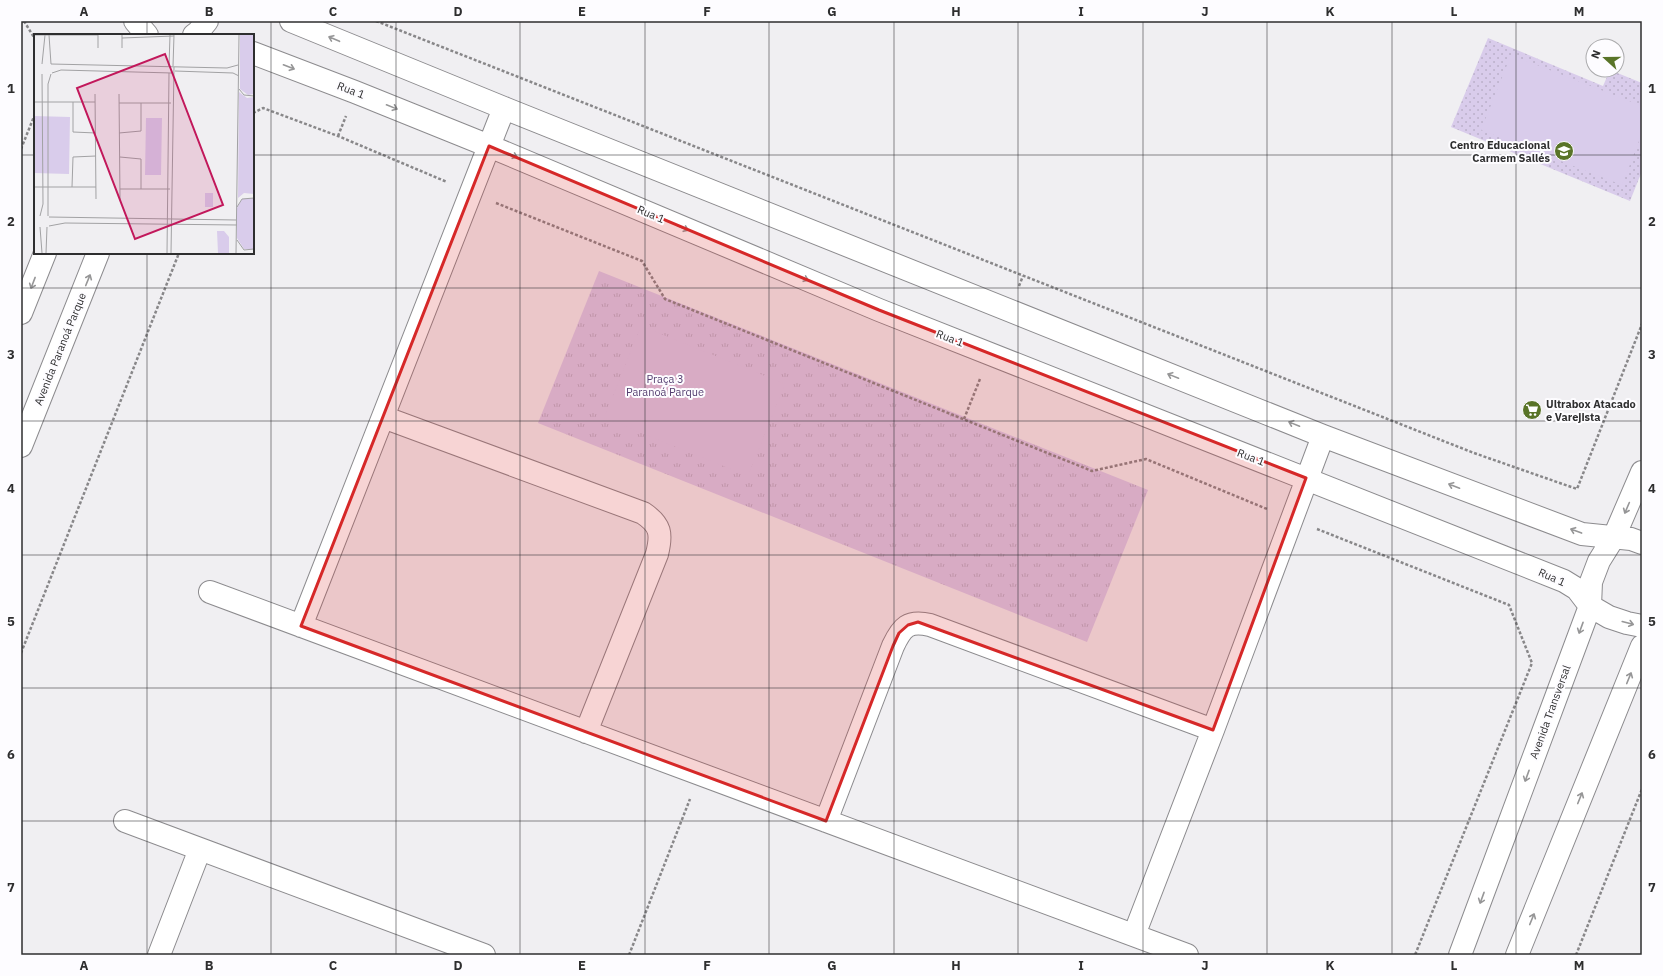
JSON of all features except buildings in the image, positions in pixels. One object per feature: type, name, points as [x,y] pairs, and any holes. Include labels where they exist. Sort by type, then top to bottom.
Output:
[{"type":"street","points":[[291,21],[504,108],[1323,436],[1582,534],[1614,536],[1631,539],[1642,543]]},
{"type":"street","name":"Rua 1","points":[[254,53],[356,92],[490,146],[879,310],[1564,580],[1577,589],[1590,606],[1609,617],[1642,626]]},
{"type":"street","points":[[301,626],[504,108]]},
{"type":"street","points":[[21,313],[45,254]]},
{"type":"street","name":"Avenida Paranoá Parque","points":[[21,446],[98,254]]},
{"type":"street","points":[[383,417],[643,513],[656,524],[659,529],[660,541],[657,554],[586,732]]},
{"type":"street","points":[[1134,935],[1213,730],[1306,478],[1323,436]]},
{"type":"street","name":"Avenida Transversal","points":[[1460,955],[1590,606],[1591,582],[1599,561],[1614,536],[1642,472]]},
{"type":"street","points":[[210,592],[1187,955]]},
{"type":"street","points":[[826,821],[899,633],[908,625],[918,622],[1213,730]]},
{"type":"street","points":[[1517,955],[1642,646]]},
{"type":"street","points":[[125,821],[484,955]]},
{"type":"street","points":[[159,955],[200,849]]},
{"type":"path","points":[[24,21],[34,37]]},
{"type":"path","points":[[376,21],[1474,452],[1577,489],[1642,324]]},
{"type":"path","points":[[254,112],[263,108],[338,136],[471,193],[642,262],[665,300],[1092,471],[1146,459],[1291,519],[1509,605],[1532,663],[1415,955]]},
{"type":"path","points":[[21,149],[34,116]]},
{"type":"path","points":[[21,653],[179,254]]},
{"type":"path","points":[[964,419],[991,354]]},
{"type":"path","points":[[629,955],[700,774]]},
{"type":"path","points":[[1576,955],[1642,789]]},
{"type":"highlighted area","points":[[489,146],[879,310],[1306,478],[1213,730],[918,622],[908,625],[899,633],[826,821],[301,626]]},
{"type":"green space","points":[[1488,38],[1603,86],[1606,78],[1625,78],[1625,76],[1642,83],[1642,171],[1630,201],[1451,127]]},
{"type":"green space","points":[[1511,55],[1642,106],[1642,133],[1622,185],[1481,130]]},
{"type":"green space","name":"Praça 3 Paranoá Parque","points":[[599,271],[1148,490],[1087,642],[538,423]]},
{"type":"green space","points":[[641,326],[785,384],[748,476],[604,418]]},
{"type":"place","name":"Centro Educacional Carmem Sallés","points":[[1564,151]]},
{"type":"place","name":"Ultrabox Atacado e Varejista","points":[[1532,410]]}]
